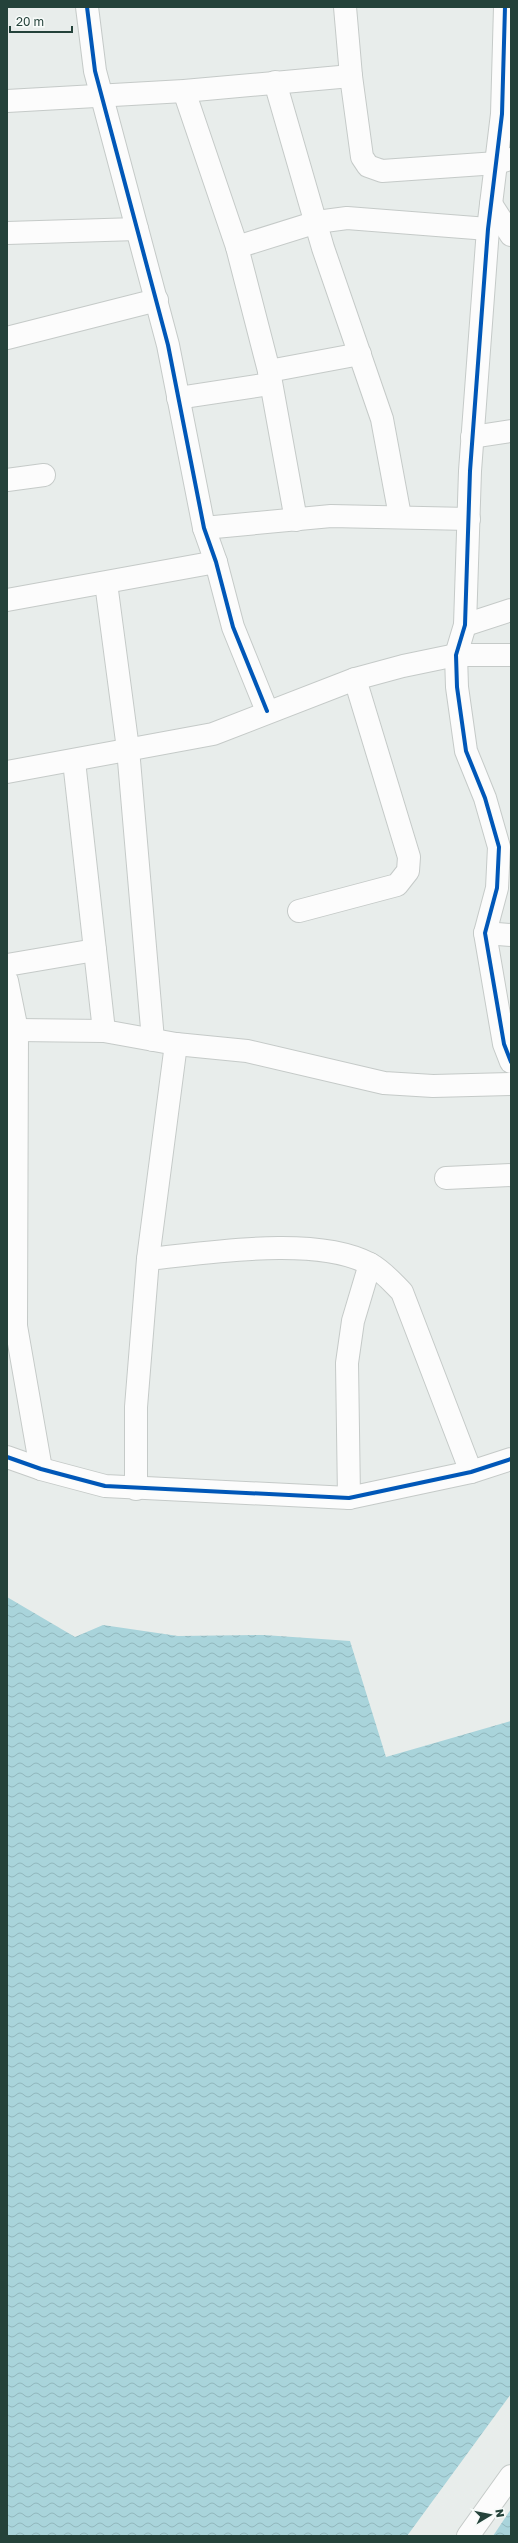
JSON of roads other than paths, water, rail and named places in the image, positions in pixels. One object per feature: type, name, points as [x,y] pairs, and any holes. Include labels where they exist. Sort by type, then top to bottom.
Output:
[{"type":"street","points":[[87,7],[91,45],[101,97],[117,149],[137,230],[157,300],[204,528],[216,562],[233,628],[267,711]]},
{"type":"street","points":[[345,7],[351,76],[362,157],[368,166],[382,171],[504,161]]},
{"type":"street","points":[[505,7],[502,114],[504,161],[491,204],[488,229],[472,437],[465,625],[456,655],[457,687],[466,751],[485,798],[499,847],[497,888],[485,933],[504,1044],[511,1062]]},
{"type":"street","points":[[7,101],[101,97],[184,91],[351,76]]},
{"type":"street","points":[[275,82],[317,222],[323,248],[382,419],[400,516]]},
{"type":"street","points":[[184,91],[237,248],[269,377],[296,520]]},
{"type":"street","points":[[491,204],[511,235]]},
{"type":"street","points":[[237,248],[317,222],[346,218],[488,229]]},
{"type":"street","points":[[7,233],[137,230]]},
{"type":"street","points":[[7,338],[157,300]]},
{"type":"street","points":[[178,398],[360,354]]},
{"type":"street","points":[[472,437],[511,431]]},
{"type":"street","points":[[7,480],[44,475]]},
{"type":"street","points":[[204,528],[331,516],[469,518]]},
{"type":"street","points":[[7,600],[106,584],[216,562]]},
{"type":"street","points":[[106,584],[128,749],[153,1040]]},
{"type":"street","points":[[465,625],[511,610]]},
{"type":"street","points":[[7,772],[74,761],[128,749],[212,734],[246,722],[267,711],[355,679],[456,655],[511,655]]},
{"type":"street","points":[[299,911],[396,885],[408,871],[409,857],[355,679]]},
{"type":"street","points":[[74,761],[104,1031]]},
{"type":"street","points":[[485,933],[511,935]]},
{"type":"street","points":[[7,965],[95,950]]},
{"type":"street","points":[[7,981],[17,1030],[12,1327],[42,1469]]},
{"type":"street","points":[[17,1030],[104,1031],[176,1044],[247,1051],[384,1083],[433,1086],[511,1084]]},
{"type":"street","points":[[136,1489],[136,1407],[148,1259],[176,1044]]},
{"type":"street","points":[[446,1178],[511,1174]]},
{"type":"street","points":[[148,1259],[263,1248],[338,1252],[370,1264],[385,1274],[402,1292],[471,1472]]},
{"type":"street","points":[[349,1498],[347,1363],[353,1320],[370,1264]]},
{"type":"street","points":[[7,1457],[42,1469],[105,1486],[136,1489],[349,1498],[471,1472],[511,1459]]},
{"type":"street","points":[[468,2536],[511,2476]]},
{"type":"water","points":[[7,1597],[75,1637],[103,1625],[178,1636],[264,1635],[350,1641],[386,1757],[511,1721],[511,2394],[407,2536],[7,2536]]},
{"type":"water","points":[[511,2509],[511,2536],[493,2536]]}]
